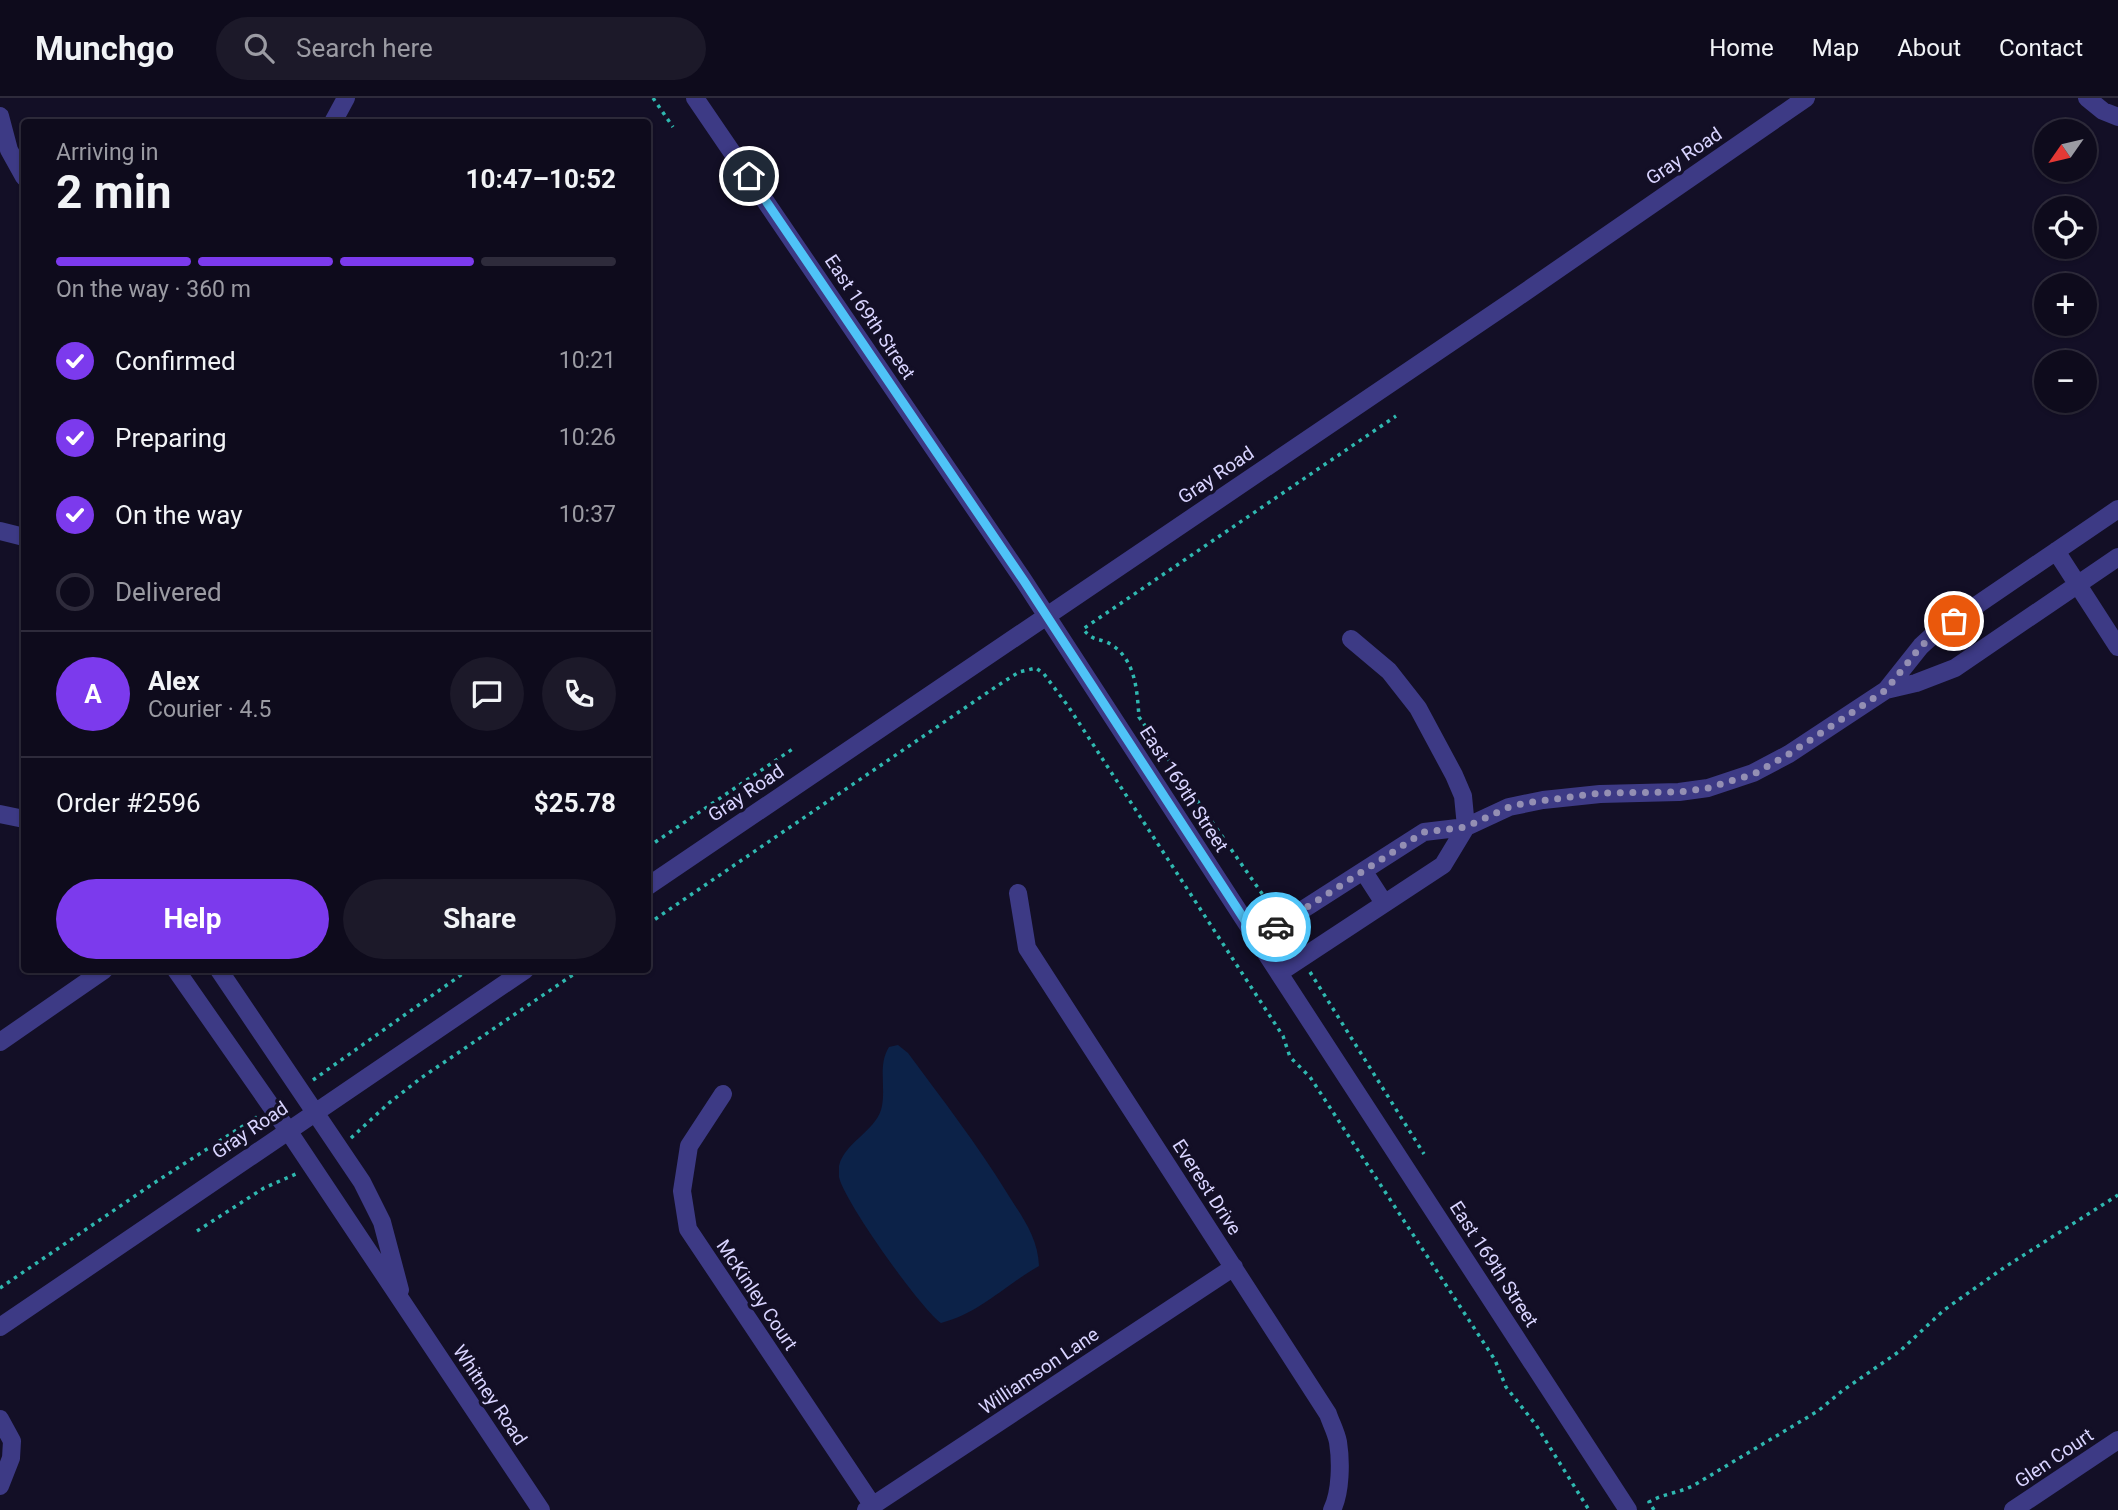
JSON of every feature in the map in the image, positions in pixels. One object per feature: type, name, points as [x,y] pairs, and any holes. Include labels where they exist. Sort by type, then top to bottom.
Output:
[{"type":"street","points":[[335,119],[346,98]]},
{"type":"street","name":"East 169th Street","points":[[695,98],[1046,615],[1628,1510]]},
{"type":"street","name":"Gray Road","points":[[651,884],[1512,301],[1806,98]]},
{"type":"street","points":[[2087,98],[2103,111],[2118,117]]},
{"type":"street","points":[[0,116],[9,150],[21,172]]},
{"type":"street","points":[[1257,939],[1424,832],[1466,827],[1509,807],[1525,803],[1600,793],[1679,792],[1736,780],[1771,765],[1886,690],[1933,635],[2118,509]]},
{"type":"street","points":[[0,531],[21,536]]},
{"type":"street","points":[[2056,551],[2118,647]]},
{"type":"street","points":[[1886,690],[1916,683],[1955,668],[2118,557]]},
{"type":"street","points":[[1279,973],[1443,865],[1466,827],[1465,804],[1454,775],[1418,708],[1389,671],[1351,639]]},
{"type":"street","points":[[0,814],[21,818]]},
{"type":"street","points":[[1364,872],[1384,903]]},
{"type":"street","name":"Everest Drive","points":[[1018,893],[1027,948],[1328,1414],[1338,1441],[1338,1485],[1332,1510]]},
{"type":"street","points":[[0,1042],[100,973]]},
{"type":"street","name":"Whitney Road","points":[[178,973],[310,1163],[541,1510]]},
{"type":"street","name":"Whitney Road","points":[[221,973],[362,1182],[382,1222],[404,1304]]},
{"type":"street","name":"Gray Road","points":[[0,1327],[287,1129],[521,973]]},
{"type":"street","name":"McKinley Court","points":[[723,1094],[689,1146],[682,1191],[688,1229],[870,1508]]},
{"type":"street","name":"Williamson Lane","points":[[870,1508],[1234,1267]]},
{"type":"street","points":[[0,1419],[12,1441],[11,1458],[0,1486]]},
{"type":"street","name":"Glen Court","points":[[2014,1510],[2118,1440]]},
{"type":"path","points":[[653,98],[673,127]]},
{"type":"path","points":[[1281,924],[1264,894],[1245,873],[1139,717],[1137,685],[1127,660],[1111,644],[1090,637],[1083,629],[1396,416]]},
{"type":"path","points":[[651,922],[997,686],[1019,672],[1036,668],[1044,674],[1076,717],[1283,1036],[1290,1058],[1310,1077],[1495,1360],[1506,1387],[1536,1425],[1589,1510]]},
{"type":"path","points":[[651,845],[794,748]]},
{"type":"path","points":[[1301,958],[1424,1154]]},
{"type":"path","points":[[300,1088],[464,973]]},
{"type":"path","points":[[337,1146],[357,1134],[389,1103],[421,1078],[576,973]]},
{"type":"path","points":[[0,1288],[149,1186],[272,1108]]},
{"type":"path","points":[[197,1231],[264,1188],[296,1175],[310,1163]]},
{"type":"path","points":[[1654,1510],[1649,1502],[1665,1494],[1685,1490],[1810,1416],[1900,1351],[1944,1310],[2005,1267],[2080,1222],[2118,1195]]},
{"type":"water","points":[[898,1045],[908,1053],[984,1157],[1028,1228],[1038,1256],[1039,1266],[968,1313],[941,1323],[917,1297],[884,1253],[854,1208],[839,1177],[842,1158],[872,1125],[881,1110],[885,1054],[889,1047]]},
{"type":"way so far","points":[[1276,927],[1424,832],[1466,827],[1509,807],[1525,803],[1600,793],[1679,792],[1708,788],[1754,774],[1886,690],[1921,646],[1954,621]]},
{"type":"route","points":[[749,176],[1024,581],[1257,939],[1276,927]]}]
